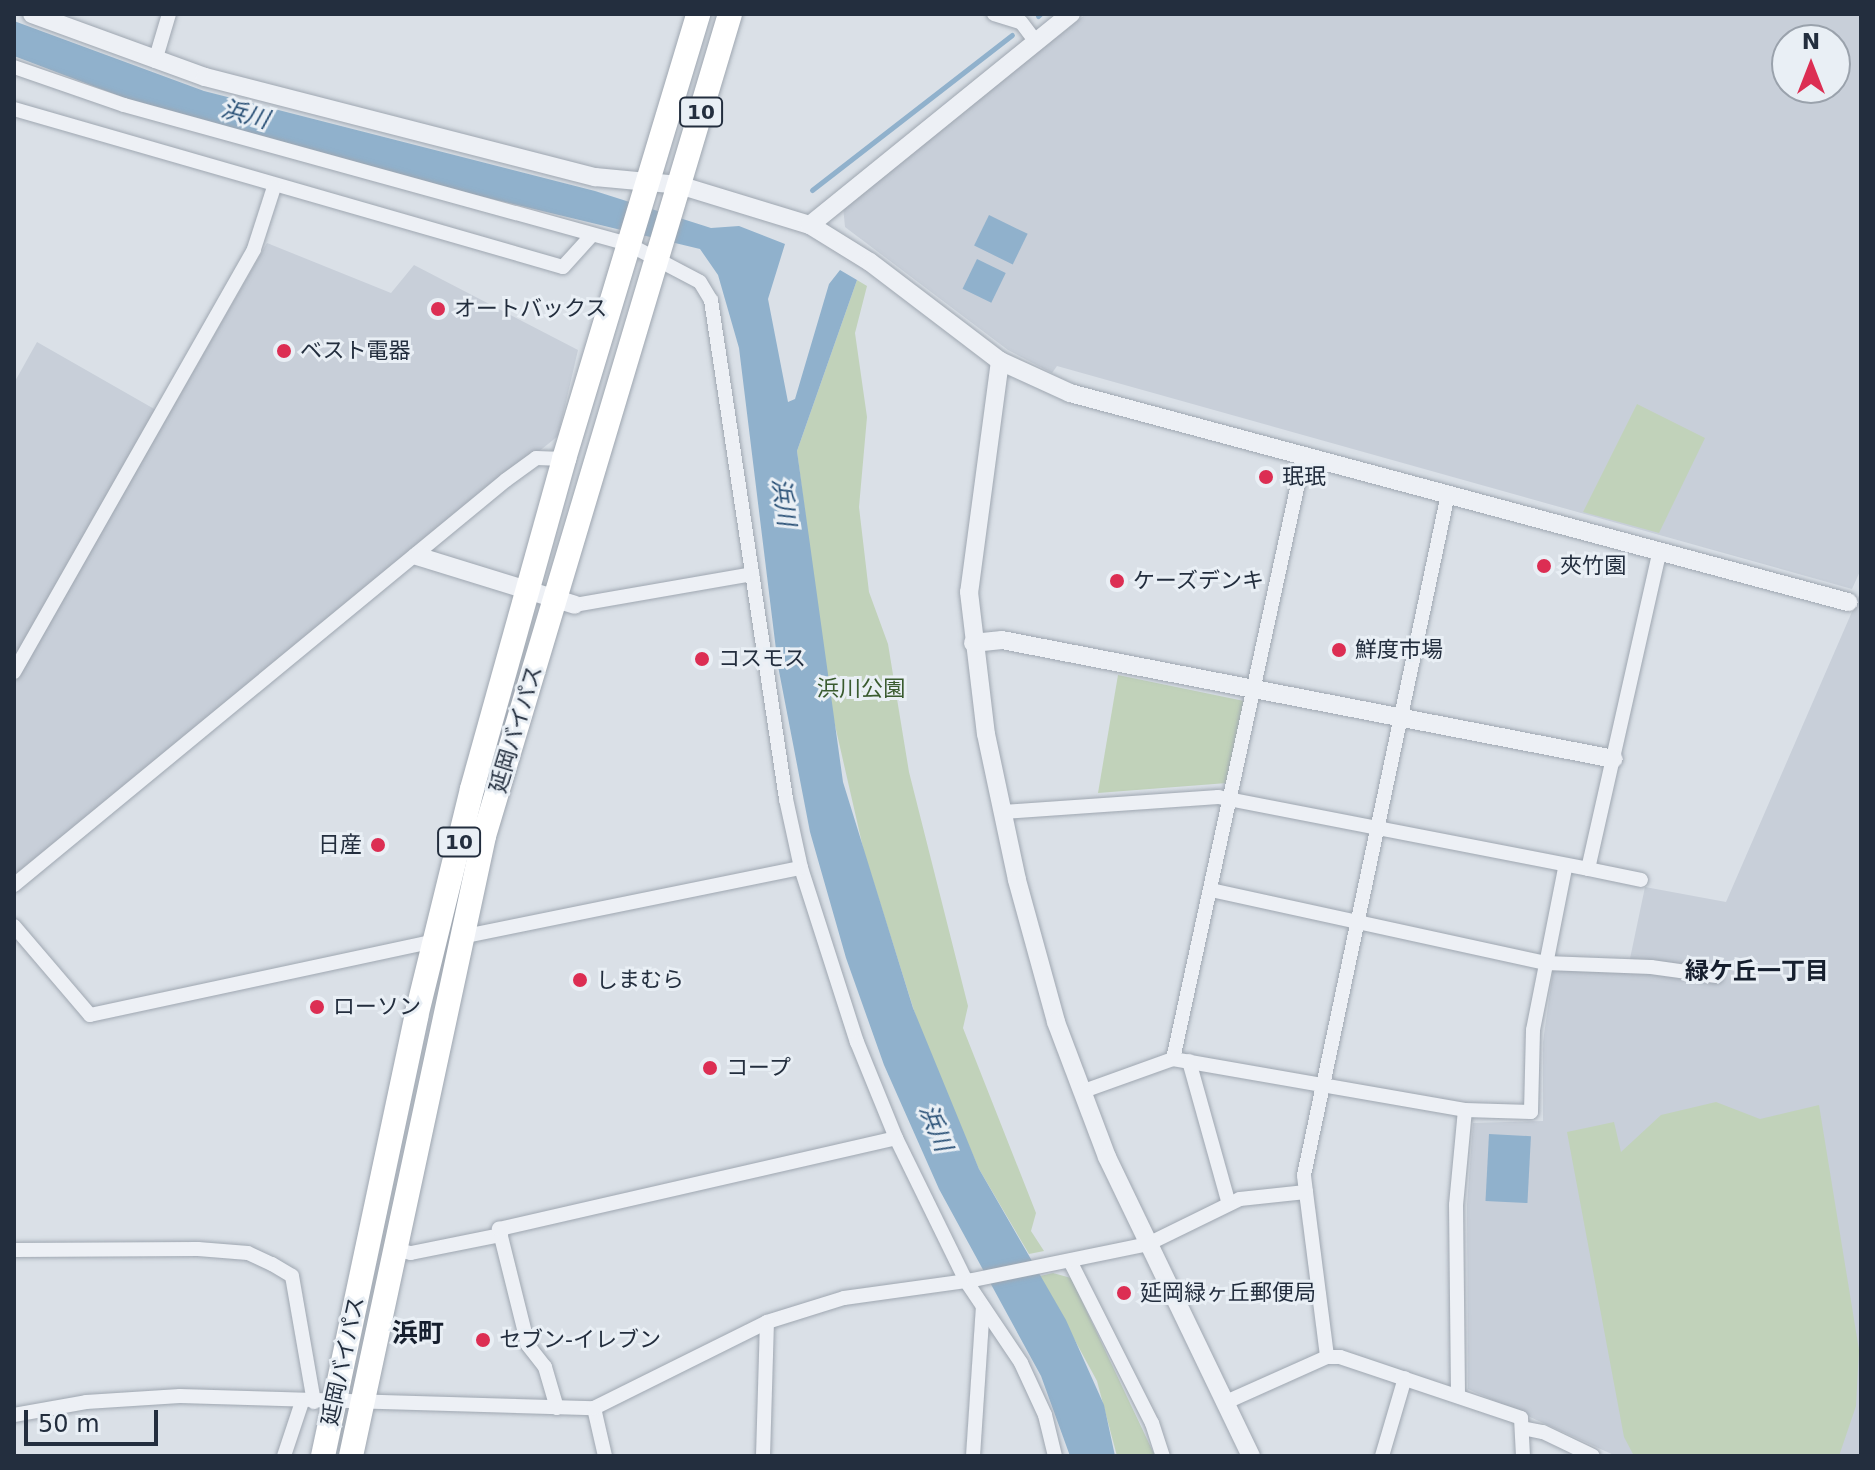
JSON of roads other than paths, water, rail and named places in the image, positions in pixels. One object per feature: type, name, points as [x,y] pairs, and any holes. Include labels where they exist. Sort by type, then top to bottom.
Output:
[{"type":"highway","name":"延岡バイパス","points":[[323,1456],[316,1402],[435,941],[564,459],[698,14]]},
{"type":"highway","name":"延岡バイパス","points":[[351,1456],[484,836],[565,602],[660,251],[730,14]]},
{"type":"street","points":[[32,14],[155,61],[643,192],[679,185],[810,225],[870,262],[1000,361],[1070,393],[1848,602]]},
{"type":"street","points":[[155,61],[169,14]]},
{"type":"street","points":[[994,14],[1021,22],[1036,42]]},
{"type":"street","points":[[810,225],[1071,14]]},
{"type":"street","points":[[14,67],[124,105],[592,235],[629,241],[660,251],[700,282],[711,300],[801,868],[857,1042],[896,1138],[983,1307],[1021,1363],[1045,1415],[1055,1456]]},
{"type":"street","points":[[14,109],[274,187],[563,267],[592,235]]},
{"type":"street","points":[[14,672],[254,249],[274,187]]},
{"type":"street","points":[[1000,361],[972,542],[973,643],[1003,812],[1038,962],[1081,1092],[1148,1244],[1251,1456]]},
{"type":"street","points":[[1173,1059],[1304,456]]},
{"type":"street","points":[[14,885],[536,458],[564,459]]},
{"type":"street","points":[[1327,1357],[1304,1175],[1448,494]]},
{"type":"street","points":[[1588,869],[1660,550]]},
{"type":"street","points":[[417,556],[565,602],[752,574]]},
{"type":"street","points":[[973,643],[1002,640],[1402,715],[1614,759]]},
{"type":"street","points":[[1003,812],[1231,799],[1565,869],[1588,869],[1641,880]]},
{"type":"street","points":[[461,937],[801,868]]},
{"type":"street","points":[[1081,1092],[1173,1059],[1465,1110],[1531,1112],[1533,1030],[1565,869]]},
{"type":"street","points":[[1211,890],[1546,963],[1651,967],[1716,976]]},
{"type":"street","points":[[14,926],[90,1015],[435,941]]},
{"type":"street","points":[[1189,1061],[1229,1204]]},
{"type":"street","points":[[1458,1394],[1456,1205],[1465,1110]]},
{"type":"street","points":[[557,1408],[545,1367],[528,1345],[499,1229],[896,1138]]},
{"type":"street","points":[[14,1415],[86,1402],[180,1396],[594,1408],[767,1322],[844,1298],[969,1280],[1148,1244],[1229,1204],[1306,1192]]},
{"type":"street","points":[[393,1249],[411,1253],[501,1235]]},
{"type":"street","points":[[14,1250],[211,1250],[248,1253],[292,1276],[316,1402],[284,1456]]},
{"type":"street","points":[[1070,1261],[1152,1423],[1163,1456]]},
{"type":"street","points":[[973,1456],[983,1307]]},
{"type":"street","points":[[763,1456],[767,1322]]},
{"type":"street","points":[[1224,1403],[1327,1357],[1458,1394],[1521,1418],[1523,1456]]},
{"type":"street","points":[[1382,1456],[1405,1378]]},
{"type":"street","points":[[594,1408],[605,1456]]},
{"type":"street","points":[[1522,1428],[1543,1432],[1593,1456]]},
{"type":"water","name":"浜川","points":[[14,21],[204,91],[595,191],[711,228],[739,226],[785,244],[768,299],[788,402],[795,399],[829,284],[840,270],[857,280],[797,451],[843,782],[913,1008],[979,1169],[1066,1320],[1104,1405],[1115,1456],[1070,1456],[1041,1376],[939,1189],[884,1065],[846,958],[810,832],[778,666],[739,348],[718,275],[700,249],[430,184],[146,106],[14,56]]},
{"type":"water","points":[[989,215],[1028,234],[1013,264],[974,246]]},
{"type":"water","points":[[977,259],[1006,273],[991,303],[963,289]]},
{"type":"water","points":[[1489,1134],[1531,1136],[1527,1203],[1485,1201]]},
{"type":"waterway","points":[[812,190],[1012,35]]},
{"type":"place","name":"オートバックス","points":[[438,309]]},
{"type":"place","name":"ベスト電器","points":[[284,351]]},
{"type":"place","name":"珉珉","points":[[1266,477]]},
{"type":"place","name":"夾竹園","points":[[1544,566]]},
{"type":"place","name":"ケーズデンキ","points":[[1117,581]]},
{"type":"place","name":"鮮度市場","points":[[1339,650]]},
{"type":"place","name":"コスモス","points":[[702,659]]},
{"type":"place","name":"日産","points":[[378,845]]},
{"type":"place","name":"しまむら","points":[[580,980]]},
{"type":"place","name":"ローソン","points":[[317,1007]]},
{"type":"place","name":"コープ","points":[[710,1068]]},
{"type":"place","name":"延岡緑ヶ丘郵便局","points":[[1124,1293]]},
{"type":"place","name":"セブン-イレブン","points":[[483,1340]]},
{"type":"district","name":"緑ケ丘一丁目","points":[[1757,972]]},
{"type":"district","name":"浜町","points":[[418,1334]]},
{"type":"park label","name":"浜川公園","points":[[861,689]]}]
